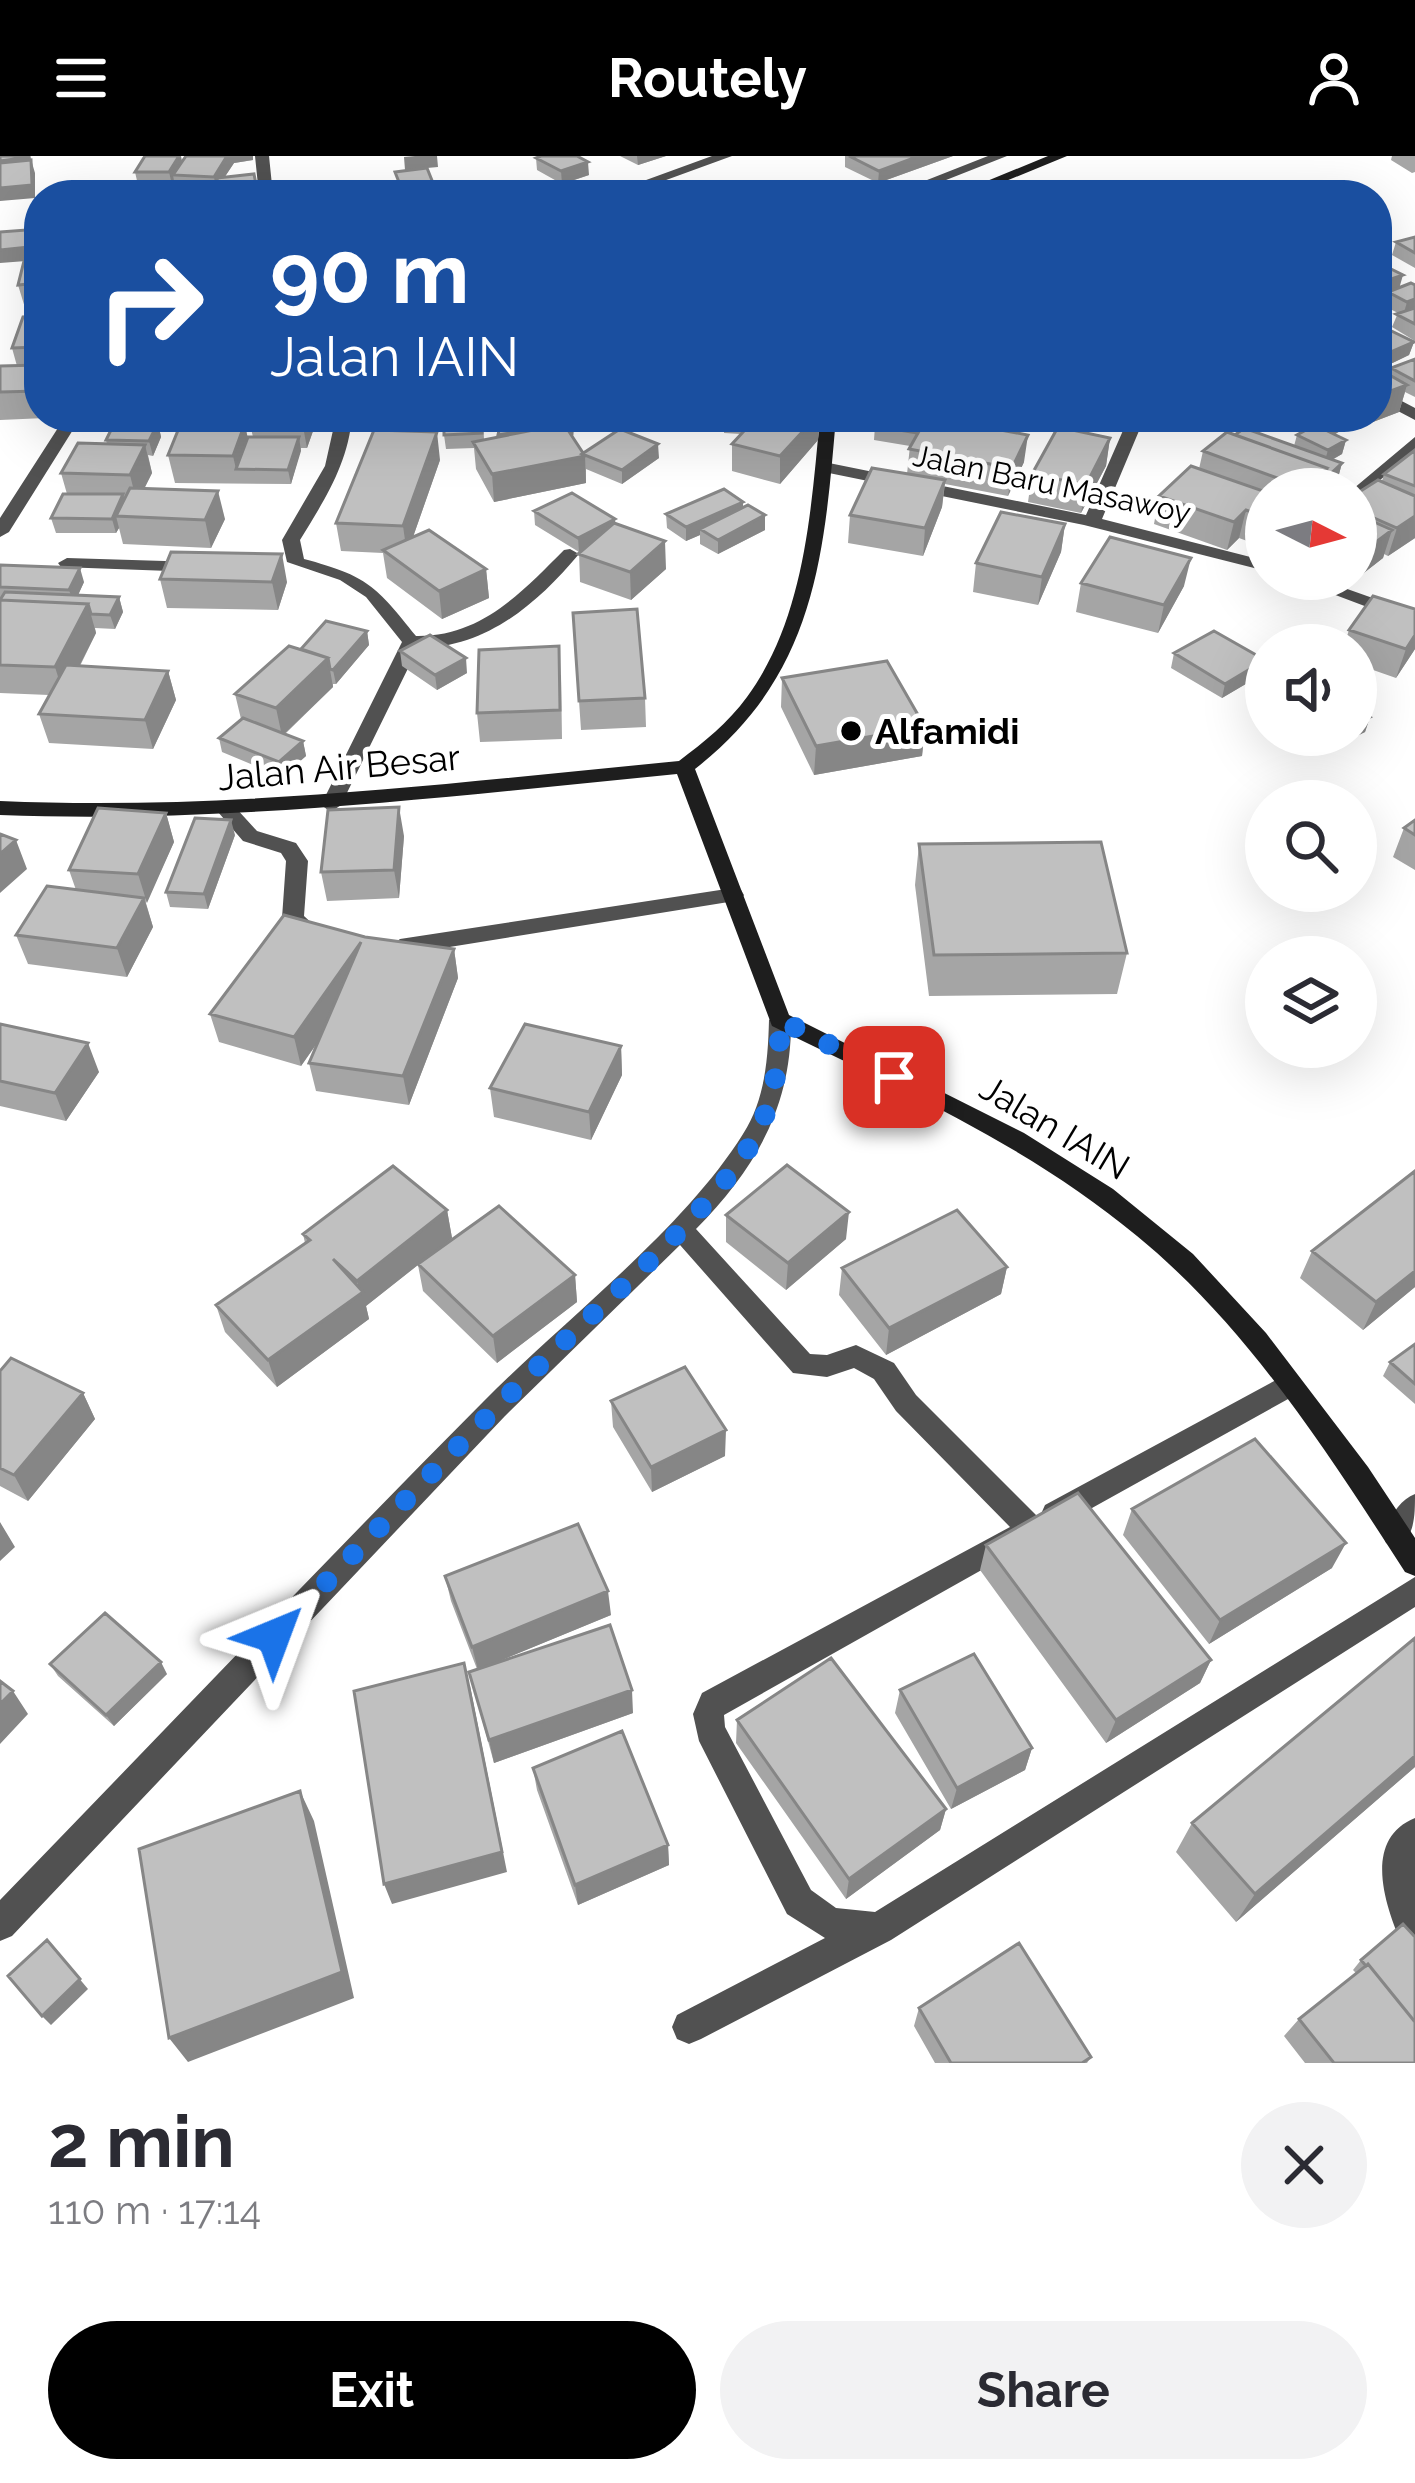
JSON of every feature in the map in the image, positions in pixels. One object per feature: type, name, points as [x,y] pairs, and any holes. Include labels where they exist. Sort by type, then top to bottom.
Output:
[{"type":"street","points":[[656,180],[725,156]]},
{"type":"street","points":[[936,180],[1000,156]]},
{"type":"street","points":[[998,180],[1060,156]]},
{"type":"street","points":[[0,532],[63,432]]},
{"type":"street","points":[[314,571],[296,562],[292,540],[322,490],[343,432]]},
{"type":"street","points":[[0,1924],[479,1425],[680,1228],[754,1138],[772,1097],[780,1057],[780,1020],[684,767],[720,744],[749,712],[790,638],[827,432]]},
{"type":"street","points":[[1092,522],[1130,432]]},
{"type":"street","points":[[1377,476],[1415,442]]},
{"type":"street","name":"Jalan Baru Masawoy","points":[[824,467],[1092,522],[1245,561]]},
{"type":"street","points":[[268,569],[346,576],[372,593],[411,642],[431,644],[473,636],[510,615],[570,554]]},
{"type":"street","points":[[67,562],[224,568]]},
{"type":"street","points":[[1360,600],[1415,620]]},
{"type":"street","points":[[331,805],[411,642]]},
{"type":"street","name":"Jalan Air Besar","points":[[0,808],[87,814],[228,812],[684,767]]},
{"type":"street","points":[[228,812],[250,836],[289,848],[298,861],[293,918],[317,938],[336,940]]},
{"type":"street","points":[[374,944],[412,948],[733,895]]},
{"type":"street","name":"Jalan IAIN","points":[[780,1020],[1004,1134],[1149,1229],[1215,1294],[1289,1385],[1415,1563]]},
{"type":"street","points":[[680,1228],[803,1365],[826,1366],[856,1356],[884,1371],[906,1403],[1030,1528]]},
{"type":"street","points":[[879,1928],[844,1930],[819,1921],[799,1902],[710,1730],[712,1704],[1289,1385]]},
{"type":"street","points":[[1396,1534],[1415,1507]]},
{"type":"street","points":[[689,2027],[879,1928],[1415,1592]]},
{"type":"street","points":[[1415,1834],[1403,1845],[1395,1880],[1415,1935]]},
{"type":"building","points":[[145,156],[179,156],[169,172],[135,172]]},
{"type":"building","points":[[186,156],[227,156],[214,177],[173,175]]},
{"type":"building","points":[[577,156],[588,162],[561,171],[536,158]]},
{"type":"building","points":[[849,156],[919,156],[879,171]]},
{"type":"building","points":[[31,160],[32,180],[24,180],[24,186],[0,188],[0,163]]},
{"type":"building","points":[[427,168],[432,180],[398,180],[395,172]]},
{"type":"building","points":[[254,174],[255,180],[217,180]]},
{"type":"building","points":[[24,230],[24,248],[0,250],[0,232]]},
{"type":"building","points":[[1415,237],[1415,253],[1396,242]]},
{"type":"building","points":[[1411,283],[1415,299],[1407,302],[1392,290]]},
{"type":"building","points":[[1415,308],[1415,324],[1396,314]]},
{"type":"building","points":[[23,317],[24,348],[12,348]]},
{"type":"building","points":[[1392,331],[1414,342],[1392,352]]},
{"type":"building","points":[[1415,359],[1415,381],[1392,369]]},
{"type":"building","points":[[24,365],[24,391],[0,392],[0,366]]},
{"type":"building","points":[[1392,376],[1407,385],[1392,390]]},
{"type":"building","points":[[110,432],[154,432],[149,441],[106,440]]},
{"type":"building","points":[[177,432],[242,432],[233,456],[168,455]]},
{"type":"building","points":[[373,432],[437,432],[403,526],[336,523]]},
{"type":"building","points":[[524,432],[569,432],[585,456],[492,474],[473,442]]},
{"type":"building","points":[[615,432],[658,444],[622,470],[582,454]]},
{"type":"building","points":[[743,432],[802,432],[780,456],[732,444]]},
{"type":"building","points":[[919,432],[1028,435],[1012,468],[909,449]]},
{"type":"building","points":[[1055,432],[1110,438],[1086,485],[1032,474]]},
{"type":"building","points":[[1227,432],[1327,468],[1250,468],[1203,451]]},
{"type":"building","points":[[1255,432],[1342,463],[1327,468],[1235,435]]},
{"type":"building","points":[[1329,432],[1346,440],[1328,450],[1297,435]]},
{"type":"building","points":[[248,437],[299,437],[288,470],[236,469]]},
{"type":"building","points":[[78,443],[145,445],[130,475],[61,473]]},
{"type":"building","points":[[1415,450],[1415,486],[1384,474]]},
{"type":"building","points":[[1191,466],[1245,485],[1245,511],[1234,522],[1159,496]]},
{"type":"building","points":[[872,468],[945,480],[925,528],[850,515]]},
{"type":"building","points":[[1377,481],[1415,496],[1415,516],[1397,528],[1377,519]]},
{"type":"building","points":[[130,488],[218,491],[205,520],[116,516]]},
{"type":"building","points":[[724,489],[743,502],[686,527],[666,514]]},
{"type":"building","points":[[572,493],[615,519],[578,538],[534,511]]},
{"type":"building","points":[[63,494],[123,494],[112,519],[51,518]]},
{"type":"building","points":[[748,505],[765,515],[718,540],[700,529]]},
{"type":"building","points":[[1001,512],[1065,524],[1042,577],[976,563]]},
{"type":"building","points":[[614,523],[665,541],[630,572],[578,554]]},
{"type":"building","points":[[1377,523],[1392,530],[1377,541]]},
{"type":"building","points":[[429,530],[486,569],[439,591],[383,550]]},
{"type":"building","points":[[1110,537],[1191,558],[1164,605],[1081,583]]},
{"type":"building","points":[[171,552],[282,554],[272,582],[160,579]]},
{"type":"building","points":[[0,565],[80,568],[69,590],[0,587]]},
{"type":"building","points":[[5,592],[119,597],[110,615],[91,614],[88,604],[0,600]]},
{"type":"building","points":[[1377,597],[1415,609],[1415,635],[1406,649],[1377,639],[1377,624],[1353,624]]},
{"type":"building","points":[[0,600],[88,604],[55,667],[0,665]]},
{"type":"building","points":[[637,609],[645,698],[579,701],[573,613]]},
{"type":"building","points":[[326,621],[367,631],[333,670],[328,658],[301,649]]},
{"type":"building","points":[[1214,631],[1245,649],[1245,672],[1225,684],[1174,653]]},
{"type":"building","points":[[430,635],[466,658],[435,675],[400,651]]},
{"type":"building","points":[[289,646],[328,658],[276,708],[235,694]]},
{"type":"building","points":[[559,646],[560,710],[477,713],[479,650]]},
{"type":"building","points":[[887,661],[925,727],[816,746],[782,678]]},
{"type":"building","points":[[66,665],[168,671],[145,720],[39,714]]},
{"type":"building","points":[[243,718],[303,741],[279,762],[219,738]]},
{"type":"building","points":[[399,807],[394,870],[321,872],[328,810]]},
{"type":"building","points":[[98,808],[166,813],[138,874],[69,870]]},
{"type":"building","points":[[195,818],[231,820],[204,894],[166,892]]},
{"type":"building","points":[[0,834],[16,840],[0,854]]},
{"type":"building","points":[[1101,842],[1127,953],[934,955],[919,844]]},
{"type":"building","points":[[47,886],[144,898],[117,948],[16,935]]},
{"type":"building","points":[[284,915],[365,937],[454,949],[403,1076],[309,1063],[361,942],[294,1037],[210,1014]]},
{"type":"building","points":[[0,1024],[88,1043],[55,1093],[0,1081]]},
{"type":"building","points":[[525,1024],[621,1046],[589,1112],[490,1088]]},
{"type":"building","points":[[787,1165],[849,1212],[788,1263],[726,1215]]},
{"type":"building","points":[[393,1166],[447,1210],[357,1281],[333,1259],[363,1292],[268,1360],[216,1305],[310,1240],[303,1234]]},
{"type":"building","points":[[1415,1171],[1415,1271],[1376,1302],[1312,1251]]},
{"type":"building","points":[[499,1206],[575,1275],[493,1336],[418,1264]]},
{"type":"building","points":[[957,1210],[1007,1267],[889,1328],[842,1268]]},
{"type":"building","points":[[1415,1344],[1415,1384],[1390,1362]]},
{"type":"building","points":[[11,1358],[83,1393],[14,1475],[0,1468],[0,1371]]},
{"type":"building","points":[[685,1367],[726,1430],[651,1467],[611,1401]]},
{"type":"building","points":[[1255,1439],[1346,1543],[1220,1620],[1132,1509]]},
{"type":"building","points":[[1078,1493],[1211,1660],[1116,1720],[986,1545]]},
{"type":"building","points":[[578,1524],[608,1591],[472,1647],[445,1576]]},
{"type":"building","points":[[105,1613],[161,1662],[106,1715],[50,1664]]},
{"type":"building","points":[[610,1625],[632,1690],[489,1740],[469,1672]]},
{"type":"building","points":[[1415,1638],[1415,1756],[1255,1894],[1192,1823]]},
{"type":"building","points":[[974,1654],[1032,1748],[957,1788],[900,1690]]},
{"type":"building","points":[[831,1658],[946,1809],[849,1879],[737,1720]]},
{"type":"building","points":[[464,1663],[502,1852],[384,1884],[354,1691]]},
{"type":"building","points":[[0,1681],[13,1691],[0,1704]]},
{"type":"building","points":[[622,1731],[668,1845],[575,1885],[533,1768]]},
{"type":"building","points":[[300,1791],[342,1972],[169,2038],[139,1849]]},
{"type":"building","points":[[1403,1924],[1415,1937],[1415,2022],[1361,1960]]},
{"type":"building","points":[[47,1940],[80,1979],[42,2016],[8,1976]]},
{"type":"building","points":[[1019,1943],[1091,2057],[1082,2063],[951,2063],[919,2008]]},
{"type":"building","points":[[1368,1964],[1415,2022],[1415,2063],[1334,2063],[1299,2019]]},
{"type":"place","name":"Alfamidi","points":[[851,731]]},
{"type":"route","points":[[274,1636],[495,1408],[693,1216],[754,1138],[772,1097],[780,1057],[780,1020],[894,1077]]}]
